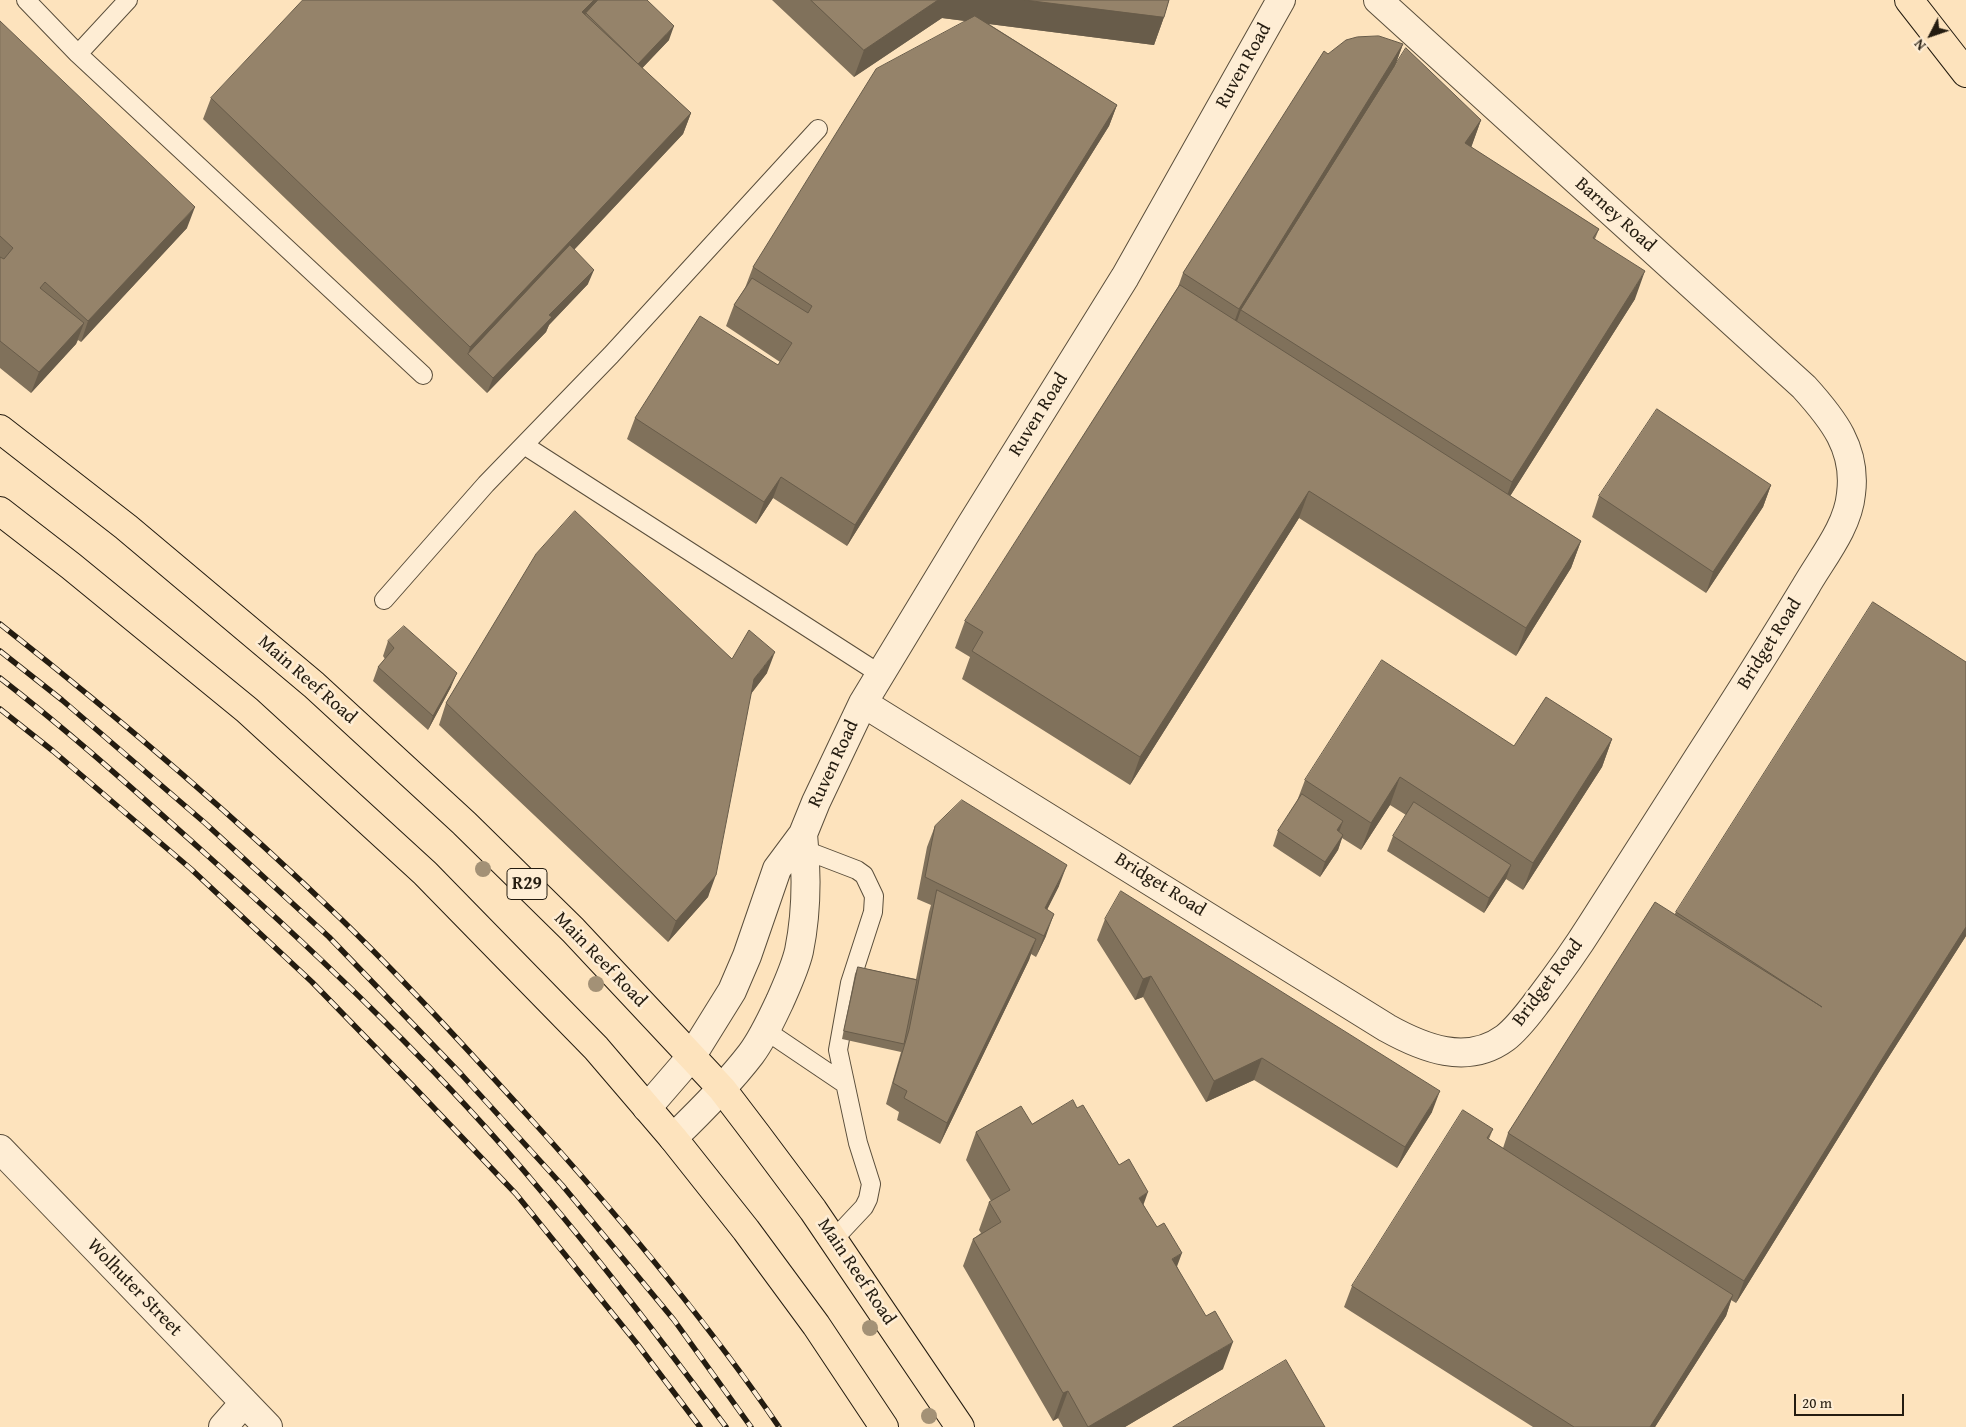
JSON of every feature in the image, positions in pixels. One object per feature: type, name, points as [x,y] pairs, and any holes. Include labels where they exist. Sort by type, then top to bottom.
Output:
[{"type":"main road","points":[[1909,0],[1966,73]]},
{"type":"main road","name":"Main Reef Road","points":[[0,429],[133,533],[321,691],[464,823],[546,903],[722,1089],[834,1240],[960,1427]]},
{"type":"main road","points":[[0,511],[71,566],[247,710],[426,873],[596,1048],[673,1138],[746,1230],[816,1325],[884,1427]]},
{"type":"street","name":"Ruven Road","points":[[648,1108],[691,1057],[732,991],[747,956],[777,869],[801,843],[816,802],[863,703],[1125,277],[1281,0]]},
{"type":"street","name":"Barney Road","points":[[1378,0],[1804,387],[1828,414],[1843,439]]},
{"type":"street","name":"Bridget Road","points":[[863,703],[1387,1028],[1432,1049],[1468,1053],[1484,1050],[1504,1038],[1522,1021],[1561,972],[1759,664],[1842,526],[1851,496],[1852,467],[1843,439]]},
{"type":"street","name":"Ruven Road","points":[[673,1138],[722,1089],[752,1052],[787,986],[799,952],[807,886],[801,843]]},
{"type":"street","name":"Wolhuter Street","points":[[0,1149],[268,1427]]},
{"type":"street","points":[[223,1427],[244,1403]]},
{"type":"lane","points":[[26,0],[78,54],[423,375]]},
{"type":"lane","points":[[78,54],[128,0]]},
{"type":"lane","points":[[384,600],[486,484],[611,355],[818,129]]},
{"type":"lane","points":[[524,446],[880,674]]},
{"type":"lane","points":[[801,843],[864,875],[874,896],[873,912],[850,983],[838,1042],[838,1050],[858,1142],[871,1184],[864,1207],[834,1240]]},
{"type":"lane","points":[[764,1030],[845,1084]]},
{"type":"building","points":[[303,0],[594,0],[582,12],[691,113],[470,347],[211,98]]},
{"type":"building","points":[[598,0],[647,0],[674,26],[638,64],[586,13]]},
{"type":"building","points":[[811,0],[938,0],[864,50]]},
{"type":"building","points":[[1025,0],[1169,0],[1164,17]]},
{"type":"building","points":[[975,16],[1117,105],[855,525],[781,477],[764,502],[635,418],[700,316],[778,365],[792,343],[734,305],[752,278],[808,313],[812,306],[753,267],[876,69]]},
{"type":"building","points":[[0,21],[195,207],[88,321],[45,282],[40,288],[84,323],[39,372],[0,341],[0,257],[4,259],[13,248],[0,236]]},
{"type":"building","points":[[1379,36],[1403,44],[1239,309],[1183,273],[1324,51],[1328,54],[1346,40],[1357,37]]},
{"type":"building","points":[[1406,48],[1481,120],[1465,143],[1599,229],[1593,238],[1645,271],[1512,482],[1241,310]]},
{"type":"building","points":[[570,245],[594,270],[549,315],[552,317],[493,378],[468,354]]},
{"type":"building","points":[[1180,285],[1581,541],[1526,628],[1309,491],[1140,757],[972,651],[983,632],[965,621]]},
{"type":"building","points":[[1657,409],[1771,485],[1713,572],[1599,496]]},
{"type":"building","points":[[575,511],[732,659],[749,630],[775,652],[754,679],[716,875],[676,921],[446,703],[536,554]]},
{"type":"building","points":[[1873,602],[1966,662],[1966,927],[1744,1281],[1508,1133],[1655,902],[1822,1007],[1676,912]]},
{"type":"building","points":[[404,626],[457,673],[433,716],[378,667],[394,648],[388,641]]},
{"type":"building","points":[[1382,660],[1514,746],[1546,697],[1612,739],[1533,863],[1400,777],[1371,823],[1305,780]]},
{"type":"building","points":[[1302,794],[1343,821],[1337,830],[1343,835],[1325,862],[1278,831]]},
{"type":"building","points":[[962,800],[1067,865],[1045,908],[1054,914],[1044,936],[925,877],[935,826]]},
{"type":"building","points":[[1414,802],[1511,865],[1489,898],[1393,836]]},
{"type":"building","points":[[937,890],[1036,939],[947,1123],[904,1098],[907,1091],[893,1083],[909,1030]]},
{"type":"building","points":[[1121,891],[1440,1091],[1405,1147],[1262,1058],[1214,1081],[1151,976],[1143,979],[1105,919]]},
{"type":"building","points":[[858,967],[917,980],[904,1044],[844,1031]]},
{"type":"building","points":[[1073,1100],[1077,1108],[1083,1105],[1119,1165],[1129,1159],[1148,1192],[1139,1198],[1157,1227],[1164,1223],[1182,1253],[1172,1259],[1206,1316],[1215,1311],[1233,1342],[1088,1427],[1068,1391],[1063,1393],[973,1239],[1001,1222],[989,1202],[1010,1190],[976,1132],[1021,1106],[1032,1124]]},
{"type":"building","points":[[1463,1110],[1493,1129],[1487,1138],[1733,1295],[1650,1427],[1574,1427],[1352,1286]]},
{"type":"building","points":[[1286,1360],[1325,1427],[1173,1427]]},
{"type":"railway","points":[[0,624],[88,695],[217,804],[300,880],[389,967],[528,1116],[627,1228],[721,1346],[779,1427]]},
{"type":"railway","points":[[0,651],[62,700],[205,823],[329,937],[461,1074],[562,1185],[674,1320],[751,1427]]},
{"type":"railway","points":[[0,678],[80,743],[208,856],[338,976],[463,1102],[589,1249],[726,1427]]},
{"type":"railway","points":[[0,709],[53,751],[191,869],[312,982],[516,1194],[638,1345],[700,1427]]}]
